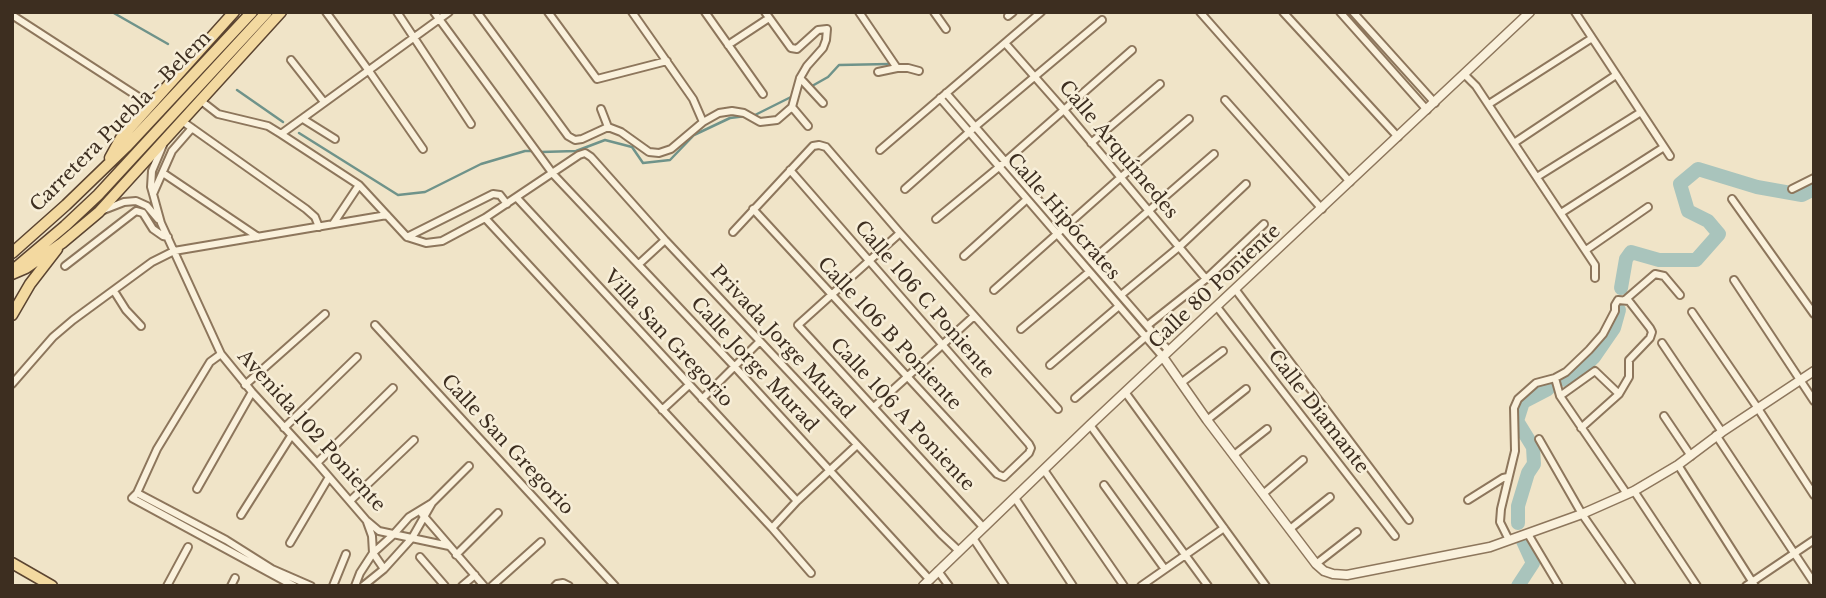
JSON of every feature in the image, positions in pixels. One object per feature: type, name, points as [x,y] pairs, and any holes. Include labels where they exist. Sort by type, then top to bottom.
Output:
[{"type":"main road","points":[[102,171],[121,138],[234,12]]},
{"type":"main road","name":"Carretera Puebla - Belem","points":[[15,249],[127,147],[252,12]]},
{"type":"main road","name":"Carretera Puebla - Belem","points":[[12,272],[98,195],[267,12]]},
{"type":"main road","points":[[12,272],[26,268],[99,212],[281,12]]},
{"type":"main road","points":[[12,315],[30,284],[62,243]]},
{"type":"main road","points":[[14,563],[52,586]]},
{"type":"street","points":[[326,12],[424,149]]},
{"type":"street","points":[[397,12],[471,124]]},
{"type":"street","name":"Calle Jorge Murad","points":[[434,12],[553,174],[830,470],[926,583]]},
{"type":"street","points":[[281,134],[449,12]]},
{"type":"street","points":[[477,12],[568,136],[575,140],[582,139],[608,127],[621,132],[649,152],[659,153],[671,149],[703,122],[719,113],[744,113],[760,122],[777,120],[792,107],[800,78],[823,48],[828,34],[827,29],[818,30],[797,49],[791,48],[767,15],[728,45]]},
{"type":"street","points":[[548,12],[597,79],[667,61]]},
{"type":"street","points":[[632,12],[694,99],[703,122]]},
{"type":"street","points":[[705,12],[763,94]]},
{"type":"street","points":[[859,12],[897,68]]},
{"type":"street","points":[[934,12],[946,29]]},
{"type":"street","points":[[880,150],[1041,12]]},
{"type":"street","points":[[1200,12],[1350,182]]},
{"type":"street","points":[[1283,12],[1398,137]]},
{"type":"street","points":[[1340,12],[1427,110]]},
{"type":"street","points":[[1347,20],[1354,12],[1435,103]]},
{"type":"street","name":"Calle 80 Poniente","points":[[926,583],[1090,425],[1530,12]]},
{"type":"street","points":[[1575,12],[1670,156]]},
{"type":"street","points":[[12,15],[151,105]]},
{"type":"street","points":[[905,189],[1102,20]]},
{"type":"street","points":[[1489,104],[1592,38]]},
{"type":"street","name":"Calle Arquímedes","points":[[1005,43],[1206,279]]},
{"type":"street","points":[[936,219],[1132,50]]},
{"type":"street","points":[[1380,57],[1387,50]]},
{"type":"street","points":[[291,60],[324,103]]},
{"type":"street","points":[[878,72],[897,68],[919,71]]},
{"type":"street","points":[[1465,75],[1489,104],[1586,250],[1595,265],[1595,278]]},
{"type":"street","points":[[1514,143],[1616,75]]},
{"type":"street","points":[[800,78],[824,103]]},
{"type":"street","points":[[1090,143],[1160,84]]},
{"type":"street","name":"Calle Hipócrates","points":[[946,93],[976,126],[1026,200],[1146,336],[1166,354]]},
{"type":"street","name":"Calle Hipócrates","points":[[940,98],[969,133],[1063,228],[1150,328],[1166,354]]},
{"type":"street","points":[[200,100],[218,114],[268,126],[281,134],[359,185],[407,237],[426,243],[442,241],[485,218],[553,174]]},
{"type":"street","points":[[1224,100],[1322,209]]},
{"type":"street","points":[[792,107],[808,126]]},
{"type":"street","points":[[601,109],[608,127]]},
{"type":"street","points":[[1537,177],[1640,112]]},
{"type":"street","points":[[994,290],[1189,119]]},
{"type":"street","points":[[303,120],[335,139]]},
{"type":"street","points":[[182,121],[306,209],[315,217],[319,227]]},
{"type":"street","points":[[153,194],[172,151],[192,128]]},
{"type":"street","name":"Avenida 102 Poniente","points":[[167,137],[152,171],[153,194],[161,223],[221,354],[291,436],[379,531],[449,546]]},
{"type":"street","points":[[733,232],[813,146],[826,147],[1058,410]]},
{"type":"street","points":[[1561,213],[1664,147]]},
{"type":"street","name":"Privada Jorge Murad","points":[[553,174],[579,155],[585,153],[591,157],[665,240],[959,551]]},
{"type":"street","points":[[1091,261],[1214,155]]},
{"type":"street","name":"Calle 106 C Poniente","points":[[790,170],[1031,448],[1004,477]]},
{"type":"street","points":[[163,173],[258,237]]},
{"type":"street","points":[[1792,189],[1814,178]]},
{"type":"street","points":[[1121,295],[1179,247],[1246,184]]},
{"type":"street","points":[[333,224],[359,185]]},
{"type":"street","points":[[407,237],[493,194],[500,195],[507,204]]},
{"type":"street","name":"Villa San Gregorio","points":[[517,198],[797,501]]},
{"type":"street","points":[[1732,199],[1814,314]]},
{"type":"street","points":[[964,256],[1026,200]]},
{"type":"street","name":"Avenida 102 Poniente","points":[[99,212],[124,202],[136,201],[147,206],[161,223]]},
{"type":"street","points":[[1586,250],[1648,207]]},
{"type":"street","name":"Calle 106 B Poniente","points":[[753,209],[906,377],[997,474],[1004,477]]},
{"type":"street","points":[[65,266],[136,211],[144,213],[153,229],[168,237]]},
{"type":"street","points":[[12,384],[53,337],[73,320],[152,262],[174,251],[387,215]]},
{"type":"street","points":[[485,218],[811,573]]},
{"type":"street","points":[[1075,398],[1146,336],[1150,328],[1264,224]]},
{"type":"street","points":[[831,295],[900,233]]},
{"type":"street","points":[[639,264],[665,240]]},
{"type":"street","points":[[1021,330],[1089,272]]},
{"type":"street","points":[[1096,279],[1102,273]]},
{"type":"street","points":[[1625,300],[1656,274],[1664,276],[1680,295]]},
{"type":"street","points":[[1734,280],[1814,401]]},
{"type":"street","points":[[1235,289],[1409,520]]},
{"type":"street","points":[[114,291],[126,310],[141,326]]},
{"type":"street","name":"Calle 106 A Poniente","points":[[831,295],[798,325],[983,527]]},
{"type":"street","points":[[1509,540],[1500,522],[1515,452],[1514,408],[1524,393],[1536,383],[1566,372],[1589,350],[1609,322],[1615,311],[1615,304],[1618,300],[1625,300],[1632,303],[1652,332],[1650,338],[1629,360],[1629,377],[1619,394],[1581,428]]},
{"type":"street","points":[[1050,365],[1119,306]]},
{"type":"street","name":"Calle Diamante","points":[[1217,307],[1395,537]]},
{"type":"street","points":[[1692,312],[1814,495]]},
{"type":"street","points":[[245,384],[325,314]]},
{"type":"street","points":[[874,407],[974,316]]},
{"type":"street","name":"Calle San Gregorio","points":[[375,325],[615,586]]},
{"type":"street","points":[[702,399],[760,341]]},
{"type":"street","points":[[1662,343],[1814,583]]},
{"type":"street","points":[[1181,383],[1223,351]]},
{"type":"street","points":[[221,354],[210,362],[157,449],[137,493],[132,498],[293,586]]},
{"type":"street","points":[[1166,354],[1181,383],[1207,420],[1316,564],[1333,574],[1347,575],[1490,547],[1582,514],[1630,493],[1691,456],[1719,433],[1814,371]]},
{"type":"street","points":[[284,428],[357,356]]},
{"type":"street","points":[[1560,396],[1595,371],[1619,394]]},
{"type":"street","points":[[1555,378],[1560,396],[1581,428],[1697,586]]},
{"type":"street","points":[[662,410],[689,384]]},
{"type":"street","points":[[317,463],[393,388]]},
{"type":"street","points":[[1207,420],[1247,389]]},
{"type":"street","points":[[197,489],[252,392]]},
{"type":"street","points":[[1125,392],[1266,586]]},
{"type":"street","points":[[1664,416],[1691,456]]},
{"type":"street","points":[[1090,425],[1208,586]]},
{"type":"street","points":[[1234,455],[1267,429]]},
{"type":"street","points":[[241,516],[291,436]]},
{"type":"street","points":[[1539,439],[1582,514],[1632,586]]},
{"type":"street","points":[[350,501],[414,440]]},
{"type":"street","points":[[772,528],[857,444]]},
{"type":"street","points":[[1263,494],[1303,460]]},
{"type":"street","points":[[1678,464],[1751,584],[1814,540]]},
{"type":"street","name":"Avenida 102 Poniente","points":[[412,538],[432,503],[468,467]]},
{"type":"street","points":[[1044,470],[1124,586]]},
{"type":"street","points":[[290,543],[329,477]]},
{"type":"street","points":[[1468,500],[1508,477]]},
{"type":"street","points":[[1104,485],[1164,568]]},
{"type":"street","points":[[137,493],[226,540],[272,569],[311,586]]},
{"type":"street","points":[[1290,529],[1330,497]]},
{"type":"street","points":[[1015,498],[1073,586]]},
{"type":"street","name":"Avenida 102 Poniente","points":[[393,535],[408,517],[432,503]]},
{"type":"street","points":[[418,510],[484,586]]},
{"type":"street","points":[[456,555],[498,513]]},
{"type":"street","points":[[366,520],[373,553],[384,569]]},
{"type":"street","points":[[1141,586],[1224,528]]},
{"type":"street","points":[[1316,564],[1357,532]]},
{"type":"street","points":[[1528,534],[1559,586]]},
{"type":"street","points":[[355,586],[373,553],[393,535]]},
{"type":"street","points":[[363,586],[384,569],[412,538]]},
{"type":"street","points":[[973,538],[1005,586]]},
{"type":"street","points":[[492,586],[541,542]]},
{"type":"street","points":[[167,586],[188,547]]},
{"type":"street","points":[[333,586],[346,554]]},
{"type":"street","points":[[419,557],[445,586]]},
{"type":"street","points":[[939,571],[949,586]]},
{"type":"street","points":[[462,586],[475,575]]},
{"type":"street","points":[[231,586],[235,578]]},
{"type":"street","points":[[555,586],[562,583],[569,586]]},
{"type":"waterway","points":[[112,12],[168,44]]},
{"type":"waterway","points":[[812,86],[828,77],[839,65],[889,64]]},
{"type":"waterway","points":[[898,64],[906,65]]},
{"type":"waterway","points":[[237,90],[283,122]]},
{"type":"waterway","points":[[755,115],[793,96]]},
{"type":"waterway","points":[[541,152],[576,151],[605,140],[632,147],[643,163],[670,160],[694,135],[730,118],[746,116]]},
{"type":"waterway","points":[[299,133],[398,195],[425,192],[481,164],[532,151]]},
{"type":"waterway","points":[[1621,288],[1626,259],[1631,252],[1659,260],[1696,260],[1719,234],[1708,221],[1688,211],[1680,184],[1698,169],[1757,187],[1802,195],[1814,189]]},
{"type":"waterway","points":[[1565,380],[1594,357],[1614,328],[1619,310]]},
{"type":"waterway","points":[[1518,523],[1518,506],[1528,473],[1534,464],[1533,447],[1517,421],[1523,402],[1548,389]]},
{"type":"waterway","points":[[1518,586],[1533,563],[1523,541]]}]
